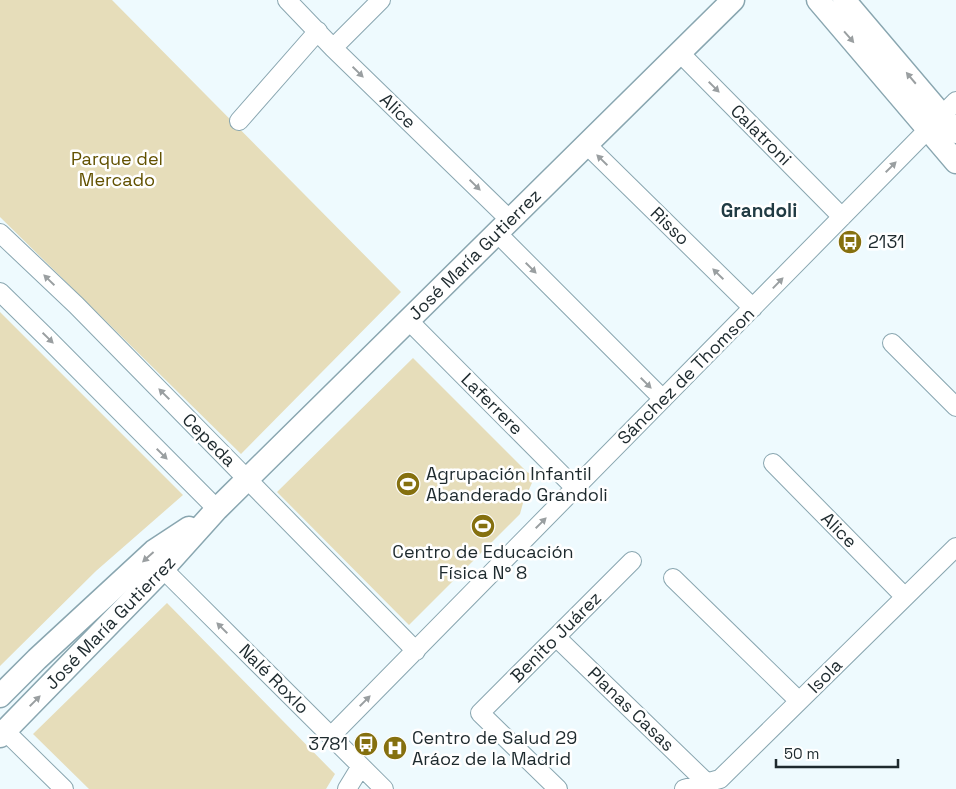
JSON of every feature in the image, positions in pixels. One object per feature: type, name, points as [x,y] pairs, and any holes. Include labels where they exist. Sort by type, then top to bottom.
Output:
[{"type":"street","name":"Alice","points":[[287,0],[504,226],[663,399]]},
{"type":"street","points":[[333,48],[381,0]]},
{"type":"street","name":"José María Gutierrez","points":[[2,733],[163,569],[217,509],[733,0]]},
{"type":"street","points":[[818,0],[946,120]]},
{"type":"street","points":[[844,0],[946,120],[956,162]]},
{"type":"street","points":[[239,121],[318,32]]},
{"type":"street","name":"Calatroni","points":[[680,53],[842,217]]},
{"type":"street","name":"Sánchez de Thomson","points":[[331,736],[842,217],[946,120]]},
{"type":"street","name":"Risso","points":[[586,144],[753,308]]},
{"type":"street","name":"Cepeda","points":[[0,232],[76,305],[416,650]]},
{"type":"street","points":[[0,292],[217,509]]},
{"type":"street","name":"Laferrere","points":[[408,320],[575,488]]},
{"type":"street","points":[[892,343],[956,407]]},
{"type":"street","name":"Alice","points":[[773,463],[905,597]]},
{"type":"street","name":"José María Gutierrez","points":[[0,696],[37,659],[154,551],[217,509]]},
{"type":"street","name":"Isola","points":[[684,789],[720,779],[956,547]]},
{"type":"street","name":"Benito Juárez","points":[[558,789],[480,713],[632,561]]},
{"type":"street","name":"Nalé Roxlo","points":[[163,569],[384,789]]},
{"type":"street","points":[[672,578],[800,701]]},
{"type":"street","name":"Planas Casas","points":[[556,637],[706,782]]},
{"type":"street","points":[[2,733],[64,789]]},
{"type":"street","points":[[347,789],[361,766]]},
{"type":"green space","name":"Parque del Mercado","points":[[0,0],[112,0],[401,292],[241,454],[0,217]]},
{"type":"green space","points":[[0,312],[183,495],[96,571],[0,666]]},
{"type":"green space","name":"Agrupación Infantil Abanderado Grandoli","points":[[413,358],[527,472],[535,476],[520,514],[409,625],[277,492]]},
{"type":"green space","points":[[167,603],[335,774],[326,789],[89,789],[33,734]]},
{"type":"place","name":"2131","points":[[850,242]]},
{"type":"place","name":"Agrupación Infantil Abanderado Grandoli","points":[[408,484]]},
{"type":"place","name":"Centro de Educación Física N° 8","points":[[483,526]]},
{"type":"place","name":"3781","points":[[366,744]]},
{"type":"place","name":"Centro de Salud 29 Aráoz de la Madrid","points":[[395,748]]},
{"type":"district","name":"Grandoli","points":[[759,210]]}]
